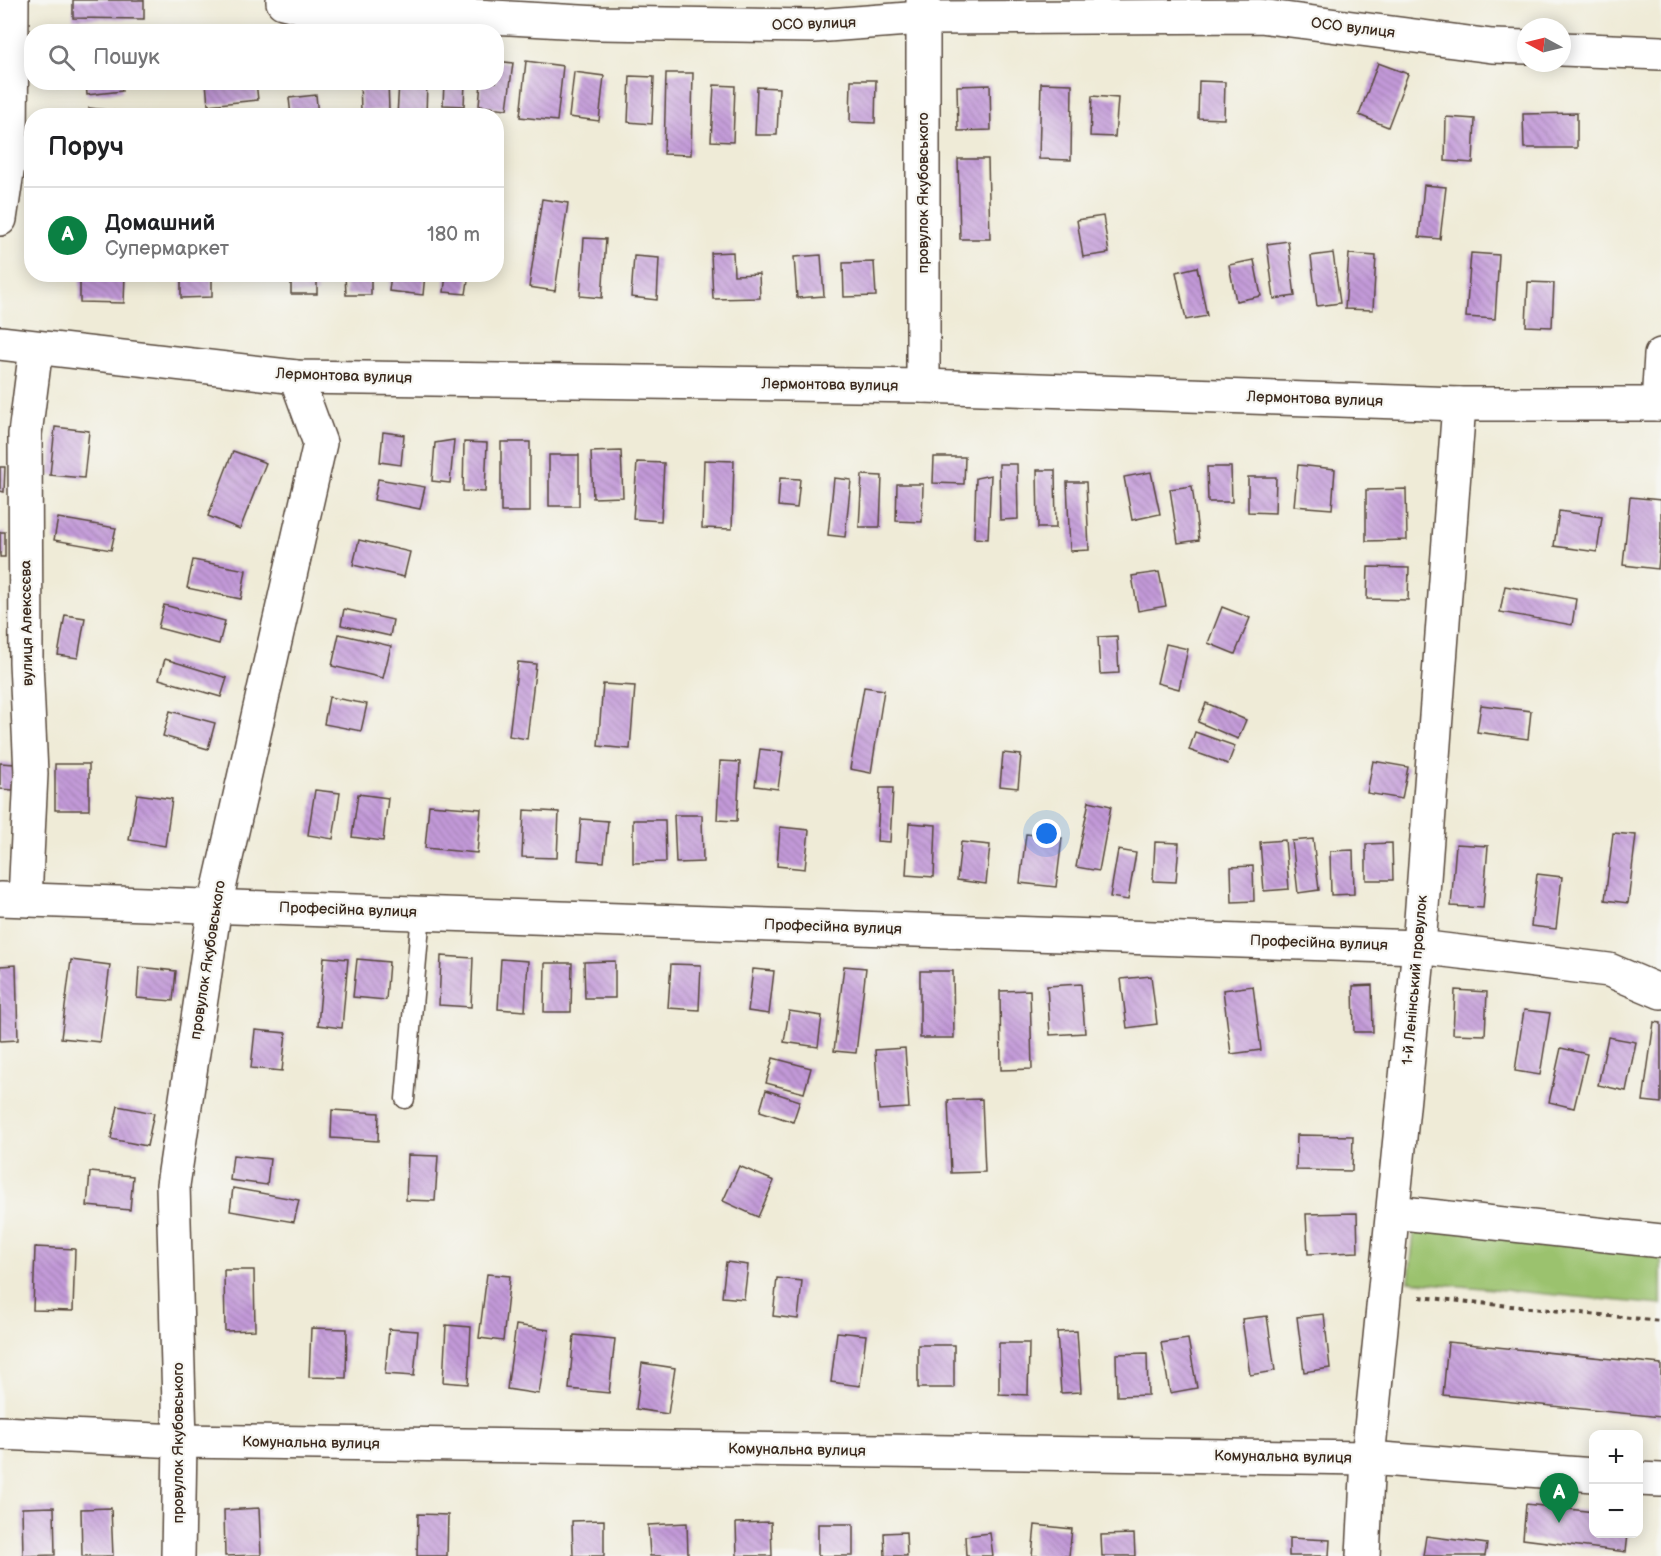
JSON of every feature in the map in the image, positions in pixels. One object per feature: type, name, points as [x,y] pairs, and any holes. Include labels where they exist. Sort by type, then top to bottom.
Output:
[{"type":"street","points":[[0,219],[11,145],[12,0]]},
{"type":"street","name":"ОСО вулиця","points":[[283,0],[283,2],[299,6],[598,23],[814,26],[923,9],[1260,16],[1492,46],[1517,47]]},
{"type":"street","name":"провулок Якубовського","points":[[923,9],[923,386]]},
{"type":"street","points":[[1571,49],[1661,53]]},
{"type":"street","name":"Лермонтова вулиця","points":[[0,343],[296,376],[923,386],[1460,404],[1659,404]]},
{"type":"street","name":"вулиця Алексєєва","points":[[12,899],[31,774],[26,662],[25,434],[36,348]]},
{"type":"street","points":[[1659,404],[1661,355]]},
{"type":"street","name":"провулок Якубовського","points":[[178,1556],[180,1442],[173,1185],[215,906],[320,443],[296,376]]},
{"type":"street","name":"1-й Ленінський провулок","points":[[1363,1556],[1368,1458],[1419,947],[1460,404]]},
{"type":"street","name":"Професійна вулиця","points":[[12,899],[1419,947],[1608,970],[1661,992]]},
{"type":"street","points":[[1392,1212],[1661,1241]]},
{"type":"street","name":"Комунальна вулиця","points":[[0,1434],[180,1442],[1368,1458],[1589,1475]]},
{"type":"street","points":[[1643,1479],[1661,1480]]},
{"type":"lane","points":[[405,1100],[421,913]]},
{"type":"path","points":[[1420,1297],[1661,1321]]},
{"type":"green space","points":[[1415,1224],[1661,1250],[1661,1305],[1409,1281]]},
{"type":"building","points":[[73,0],[144,0],[144,19],[73,18]]},
{"type":"building","points":[[526,61],[563,66],[557,121],[520,117]]},
{"type":"building","points":[[504,62],[513,63],[507,109],[479,106],[480,90],[504,90]]},
{"type":"building","points":[[1378,63],[1408,74],[1388,127],[1359,115]]},
{"type":"building","points":[[574,72],[604,76],[599,121],[569,117]]},
{"type":"building","points":[[666,73],[693,73],[691,155],[664,154]]},
{"type":"building","points":[[630,76],[654,77],[652,124],[628,122]]},
{"type":"building","points":[[851,80],[876,80],[875,123],[850,122]]},
{"type":"building","points":[[1199,81],[1225,82],[1224,119],[1198,118]]},
{"type":"building","points":[[1041,83],[1072,84],[1071,160],[1039,159]]},
{"type":"building","points":[[714,85],[735,86],[733,142],[711,141]]},
{"type":"building","points":[[990,85],[991,130],[958,131],[957,86]]},
{"type":"building","points":[[757,87],[779,88],[777,135],[755,135]]},
{"type":"building","points":[[87,90],[122,90],[122,91],[87,95]]},
{"type":"building","points":[[207,90],[257,90],[258,100],[208,105]]},
{"type":"building","points":[[360,90],[388,90],[389,108],[361,108]]},
{"type":"building","points":[[399,90],[427,90],[426,108],[397,108]]},
{"type":"building","points":[[444,90],[465,90],[464,106],[443,105]]},
{"type":"building","points":[[316,95],[317,108],[290,108],[289,98]]},
{"type":"building","points":[[1092,96],[1118,98],[1115,137],[1090,136]]},
{"type":"building","points":[[1577,113],[1577,148],[1524,148],[1523,114]]},
{"type":"building","points":[[1446,117],[1475,119],[1473,163],[1445,161]]},
{"type":"building","points":[[958,159],[988,159],[990,239],[960,239]]},
{"type":"building","points":[[1424,185],[1446,187],[1440,239],[1419,237]]},
{"type":"building","points":[[542,199],[568,203],[555,291],[529,287]]},
{"type":"building","points":[[1103,216],[1109,253],[1083,257],[1077,220]]},
{"type":"building","points":[[584,238],[606,239],[602,298],[580,296]]},
{"type":"building","points":[[1288,241],[1295,296],[1274,299],[1267,244]]},
{"type":"building","points":[[733,252],[734,275],[759,274],[760,298],[713,299],[711,253]]},
{"type":"building","points":[[1333,253],[1340,303],[1317,306],[1311,256]]},
{"type":"building","points":[[1471,253],[1499,255],[1495,319],[1466,317]]},
{"type":"building","points":[[1349,254],[1376,256],[1373,310],[1345,309]]},
{"type":"building","points":[[821,255],[824,296],[797,298],[794,257]]},
{"type":"building","points":[[634,256],[659,258],[657,300],[631,297]]},
{"type":"building","points":[[1254,260],[1261,296],[1236,301],[1229,265]]},
{"type":"building","points":[[874,262],[876,296],[844,297],[843,263]]},
{"type":"building","points":[[1197,267],[1207,316],[1186,320],[1176,272]]},
{"type":"building","points":[[80,282],[125,282],[124,303],[80,302]]},
{"type":"building","points":[[181,282],[212,282],[212,297],[181,298]]},
{"type":"building","points":[[291,282],[317,282],[317,294],[291,294]]},
{"type":"building","points":[[345,282],[371,282],[371,295],[346,295]]},
{"type":"building","points":[[390,282],[424,282],[423,295],[389,291]]},
{"type":"building","points":[[445,282],[468,282],[466,294],[444,292]]},
{"type":"building","points":[[1528,282],[1554,283],[1552,327],[1526,326]]},
{"type":"building","points":[[55,427],[89,431],[84,478],[50,475]]},
{"type":"building","points":[[383,432],[404,435],[401,465],[380,462]]},
{"type":"building","points":[[454,440],[450,483],[432,481],[435,443]]},
{"type":"building","points":[[464,442],[487,443],[485,492],[463,491]]},
{"type":"building","points":[[501,442],[530,442],[530,512],[501,512]]},
{"type":"building","points":[[233,451],[266,463],[240,529],[208,516]]},
{"type":"building","points":[[621,451],[623,497],[593,498],[591,452]]},
{"type":"building","points":[[549,455],[579,455],[579,506],[549,506]]},
{"type":"building","points":[[934,457],[965,457],[964,484],[933,483]]},
{"type":"building","points":[[704,460],[734,461],[732,529],[702,528]]},
{"type":"building","points":[[637,462],[664,463],[661,521],[633,519]]},
{"type":"building","points":[[999,464],[1017,464],[1018,519],[1000,520]]},
{"type":"building","points":[[1298,465],[1335,469],[1332,509],[1294,506]]},
{"type":"building","points":[[0,467],[5,467],[4,492],[0,491]]},
{"type":"building","points":[[1207,467],[1231,467],[1232,502],[1208,502]]},
{"type":"building","points":[[1037,470],[1055,470],[1056,528],[1038,528]]},
{"type":"building","points":[[1151,472],[1160,514],[1132,520],[1124,477]]},
{"type":"building","points":[[862,475],[882,476],[880,527],[859,527]]},
{"type":"building","points":[[991,475],[988,539],[974,538],[976,478]]},
{"type":"building","points":[[1248,477],[1276,477],[1275,513],[1248,512]]},
{"type":"building","points":[[780,478],[800,479],[797,508],[778,506]]},
{"type":"building","points":[[834,478],[851,480],[845,537],[828,535]]},
{"type":"building","points":[[378,479],[425,487],[420,509],[374,500]]},
{"type":"building","points":[[1067,482],[1086,482],[1089,550],[1070,551]]},
{"type":"building","points":[[897,484],[923,484],[922,522],[896,521]]},
{"type":"building","points":[[1192,486],[1199,540],[1178,543],[1170,489]]},
{"type":"building","points":[[1406,489],[1407,540],[1366,541],[1366,490]]},
{"type":"building","points":[[1630,497],[1661,500],[1658,569],[1623,565]]},
{"type":"building","points":[[1559,511],[1602,517],[1597,552],[1554,546]]},
{"type":"building","points":[[58,518],[116,528],[111,550],[54,540]]},
{"type":"building","points":[[0,532],[5,532],[5,557],[0,557]]},
{"type":"building","points":[[359,540],[410,552],[404,577],[353,565]]},
{"type":"building","points":[[193,560],[246,570],[241,599],[187,588]]},
{"type":"building","points":[[1368,567],[1409,568],[1408,600],[1367,599]]},
{"type":"building","points":[[1159,572],[1166,606],[1138,611],[1132,576]]},
{"type":"building","points":[[1505,586],[1576,599],[1572,625],[1500,612]]},
{"type":"building","points":[[164,605],[225,621],[219,644],[158,628]]},
{"type":"building","points":[[1222,607],[1250,618],[1235,654],[1208,643]]},
{"type":"building","points":[[344,609],[393,620],[390,636],[341,625]]},
{"type":"building","points":[[65,615],[85,618],[78,658],[58,655]]},
{"type":"building","points":[[339,634],[391,646],[383,678],[332,666]]},
{"type":"building","points":[[1117,636],[1119,673],[1100,674],[1098,637]]},
{"type":"building","points":[[1166,644],[1188,649],[1179,689],[1157,683]]},
{"type":"building","points":[[165,659],[227,678],[221,697],[159,679]]},
{"type":"building","points":[[518,662],[536,664],[527,739],[509,736]]},
{"type":"building","points":[[603,684],[635,686],[630,749],[598,746]]},
{"type":"building","points":[[864,687],[884,690],[871,773],[850,769]]},
{"type":"building","points":[[329,697],[367,704],[361,731],[324,724]]},
{"type":"building","points":[[1206,703],[1246,720],[1238,739],[1198,722]]},
{"type":"building","points":[[1481,705],[1531,711],[1528,739],[1477,732]]},
{"type":"building","points":[[170,711],[215,723],[208,749],[163,736]]},
{"type":"building","points":[[1195,732],[1235,746],[1228,764],[1189,750]]},
{"type":"building","points":[[760,749],[783,752],[778,789],[755,786]]},
{"type":"building","points":[[1003,753],[1021,755],[1018,788],[1000,786]]},
{"type":"building","points":[[720,761],[740,762],[737,821],[717,820]]},
{"type":"building","points":[[1373,761],[1408,767],[1402,799],[1367,793]]},
{"type":"building","points":[[0,763],[15,764],[13,790],[0,789]]},
{"type":"building","points":[[55,764],[89,764],[89,810],[55,810]]},
{"type":"building","points":[[880,788],[893,788],[890,842],[877,841]]},
{"type":"building","points":[[315,790],[340,793],[333,839],[308,835]]},
{"type":"building","points":[[137,794],[172,799],[165,846],[129,840]]},
{"type":"building","points":[[358,794],[388,798],[383,841],[352,837]]},
{"type":"building","points":[[1089,801],[1111,806],[1099,871],[1076,867]]},
{"type":"building","points":[[429,805],[481,809],[477,853],[425,848]]},
{"type":"building","points":[[524,810],[559,812],[557,858],[522,857]]},
{"type":"building","points":[[674,815],[702,815],[703,862],[676,863]]},
{"type":"building","points":[[581,819],[608,821],[604,862],[578,860]]},
{"type":"building","points":[[633,820],[665,820],[666,862],[633,863]]},
{"type":"building","points":[[909,823],[936,825],[934,877],[906,875]]},
{"type":"building","points":[[780,827],[809,830],[805,869],[777,866]]},
{"type":"building","points":[[1613,833],[1636,835],[1628,903],[1605,900]]},
{"type":"building","points":[[1026,834],[1062,838],[1056,887],[1020,883]]},
{"type":"building","points":[[1313,839],[1319,890],[1298,893],[1292,841]]},
{"type":"building","points":[[1285,840],[1289,889],[1264,891],[1260,842]]},
{"type":"building","points":[[961,842],[990,845],[986,884],[957,880]]},
{"type":"building","points":[[1155,842],[1179,843],[1176,882],[1153,881]]},
{"type":"building","points":[[1392,843],[1393,880],[1366,880],[1366,844]]},
{"type":"building","points":[[1456,844],[1488,846],[1483,908],[1451,906]]},
{"type":"building","points":[[1118,850],[1136,853],[1128,900],[1110,897]]},
{"type":"building","points":[[1353,850],[1354,894],[1331,895],[1330,851]]},
{"type":"building","points":[[1253,866],[1254,901],[1232,902],[1231,867]]},
{"type":"building","points":[[1537,874],[1562,877],[1556,929],[1531,926]]},
{"type":"building","points":[[441,956],[473,958],[471,1007],[439,1005]]},
{"type":"building","points":[[324,957],[348,959],[342,1028],[318,1025]]},
{"type":"building","points":[[357,959],[389,962],[386,1000],[353,997]]},
{"type":"building","points":[[501,959],[528,961],[525,1011],[498,1009]]},
{"type":"building","points":[[71,960],[110,965],[100,1042],[61,1038]]},
{"type":"building","points":[[615,961],[615,998],[585,998],[584,962]]},
{"type":"building","points":[[545,963],[572,963],[571,1012],[544,1012]]},
{"type":"building","points":[[671,964],[701,965],[699,1010],[668,1008]]},
{"type":"building","points":[[16,965],[18,1040],[0,1041],[0,966]]},
{"type":"building","points":[[844,966],[866,968],[856,1053],[834,1051]]},
{"type":"building","points":[[139,967],[176,971],[173,1001],[137,998]]},
{"type":"building","points":[[753,969],[774,971],[769,1014],[748,1011]]},
{"type":"building","points":[[920,971],[953,971],[954,1038],[920,1038]]},
{"type":"building","points":[[1151,976],[1157,1024],[1127,1028],[1121,979]]},
{"type":"building","points":[[1081,984],[1085,1033],[1050,1035],[1047,986]]},
{"type":"building","points":[[1372,985],[1373,1032],[1354,1032],[1353,986]]},
{"type":"building","points":[[1253,986],[1261,1050],[1231,1054],[1223,990]]},
{"type":"building","points":[[1030,990],[1032,1069],[1001,1070],[1000,991]]},
{"type":"building","points":[[1455,990],[1487,992],[1485,1035],[1453,1034]]},
{"type":"building","points":[[1524,1010],[1550,1013],[1540,1075],[1515,1071]]},
{"type":"building","points":[[789,1011],[822,1016],[818,1047],[784,1042]]},
{"type":"building","points":[[1654,1022],[1661,1023],[1661,1103],[1643,1101]]},
{"type":"building","points":[[255,1030],[286,1033],[282,1071],[251,1068]]},
{"type":"building","points":[[1608,1037],[1636,1042],[1626,1091],[1598,1085]]},
{"type":"building","points":[[905,1048],[909,1108],[879,1110],[875,1050]]},
{"type":"building","points":[[1561,1048],[1587,1054],[1574,1108],[1549,1102]]},
{"type":"building","points":[[773,1058],[811,1068],[804,1093],[766,1083]]},
{"type":"building","points":[[766,1090],[800,1101],[793,1122],[760,1111]]},
{"type":"building","points":[[982,1099],[985,1172],[951,1173],[948,1100]]},
{"type":"building","points":[[118,1106],[154,1113],[147,1146],[111,1139]]},
{"type":"building","points":[[332,1110],[379,1113],[378,1141],[331,1138]]},
{"type":"building","points":[[1297,1135],[1353,1136],[1352,1171],[1296,1170]]},
{"type":"building","points":[[233,1155],[270,1159],[267,1185],[230,1180]]},
{"type":"building","points":[[408,1155],[438,1156],[435,1201],[406,1200]]},
{"type":"building","points":[[739,1166],[774,1181],[758,1217],[723,1201]]},
{"type":"building","points":[[90,1172],[133,1176],[130,1210],[87,1206]]},
{"type":"building","points":[[233,1188],[299,1200],[294,1222],[230,1211]]},
{"type":"building","points":[[1357,1213],[1358,1252],[1308,1254],[1306,1214]]},
{"type":"building","points":[[35,1247],[75,1249],[73,1311],[33,1310]]},
{"type":"building","points":[[726,1262],[748,1265],[744,1299],[722,1297]]},
{"type":"building","points":[[224,1270],[254,1270],[255,1330],[225,1331]]},
{"type":"building","points":[[487,1274],[510,1276],[503,1341],[479,1338]]},
{"type":"building","points":[[777,1278],[802,1281],[798,1319],[773,1316]]},
{"type":"building","points":[[1324,1314],[1330,1368],[1304,1372],[1297,1317]]},
{"type":"building","points":[[1267,1316],[1275,1371],[1250,1375],[1242,1319]]},
{"type":"building","points":[[446,1325],[471,1327],[468,1384],[443,1382]]},
{"type":"building","points":[[516,1325],[549,1330],[539,1394],[507,1389]]},
{"type":"building","points":[[311,1328],[347,1329],[346,1378],[309,1377]]},
{"type":"building","points":[[389,1329],[418,1331],[414,1376],[385,1374]]},
{"type":"building","points":[[1077,1331],[1081,1392],[1061,1393],[1057,1332]]},
{"type":"building","points":[[837,1332],[866,1335],[860,1386],[831,1382]]},
{"type":"building","points":[[574,1335],[615,1339],[609,1393],[569,1389]]},
{"type":"building","points":[[1188,1339],[1197,1388],[1170,1393],[1161,1343]]},
{"type":"building","points":[[1448,1342],[1661,1364],[1661,1417],[1443,1395]]},
{"type":"building","points":[[999,1343],[1029,1343],[1028,1395],[999,1394]]},
{"type":"building","points":[[918,1345],[954,1345],[954,1388],[918,1388]]},
{"type":"building","points":[[1147,1353],[1148,1395],[1117,1396],[1116,1354]]},
{"type":"building","points":[[642,1363],[675,1368],[668,1414],[636,1409]]},
{"type":"building","points":[[1526,1504],[1589,1511],[1589,1538],[1628,1538],[1626,1552],[1523,1539]]},
{"type":"building","points":[[54,1507],[55,1555],[23,1556],[22,1508]]},
{"type":"building","points":[[111,1508],[113,1556],[82,1556],[81,1509]]},
{"type":"building","points":[[259,1508],[261,1555],[225,1556],[224,1510]]},
{"type":"building","points":[[418,1514],[448,1515],[447,1556],[417,1556]]},
{"type":"building","points":[[604,1520],[604,1556],[573,1556],[572,1521]]},
{"type":"building","points":[[771,1522],[772,1556],[737,1556],[736,1523]]},
{"type":"building","points":[[687,1523],[688,1556],[650,1556],[648,1525]]},
{"type":"building","points":[[818,1524],[853,1524],[853,1556],[818,1556]]},
{"type":"building","points":[[1035,1525],[1072,1529],[1069,1556],[1032,1556]]},
{"type":"building","points":[[906,1532],[907,1556],[885,1556],[884,1533]]},
{"type":"building","points":[[990,1533],[993,1556],[966,1556],[965,1536]]},
{"type":"building","points":[[1134,1534],[1135,1556],[1102,1556],[1101,1535]]},
{"type":"building","points":[[1426,1536],[1487,1544],[1485,1556],[1423,1556]]},
{"type":"building","points":[[1289,1538],[1330,1540],[1329,1556],[1289,1556]]},
{"type":"place","name":"Домашний","points":[[1559,1523]]}]
